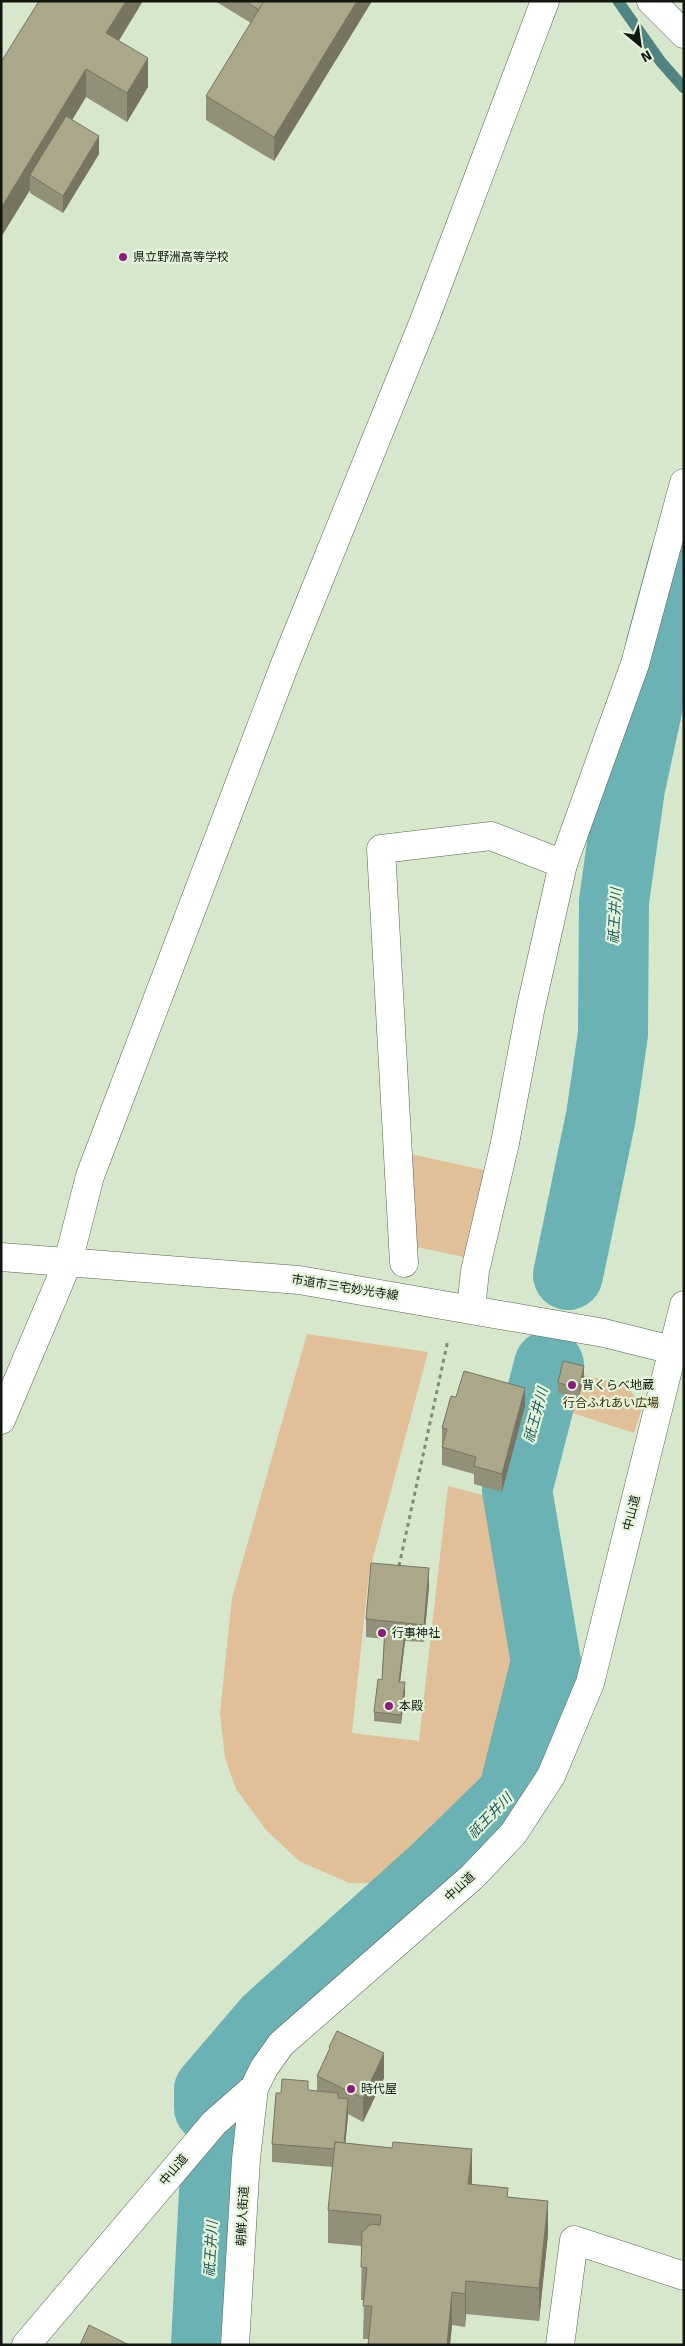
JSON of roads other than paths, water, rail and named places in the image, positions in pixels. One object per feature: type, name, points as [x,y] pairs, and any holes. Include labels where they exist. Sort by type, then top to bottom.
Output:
[{"type":"street","points":[[1,1420],[68,1262],[90,1176],[285,664],[424,321],[545,1]]},
{"type":"street","points":[[651,1],[684,34]]},
{"type":"street","points":[[471,1309],[475,1271],[505,1143],[530,1011],[563,864],[634,664],[684,483]]},
{"type":"street","points":[[404,1263],[381,849],[491,836],[563,864]]},
{"type":"street","name":"市道市三宅妙光寺線","points":[[1,1257],[299,1280],[624,1337],[679,1352]]},
{"type":"street","name":"中山道","points":[[26,2345],[214,2123],[254,2088],[264,2068],[282,2044],[472,1877],[513,1834],[551,1776],[590,1683],[679,1352],[684,1305]]},
{"type":"street","name":"朝鮮人街道","points":[[235,2345],[248,2130],[254,2088]]},
{"type":"street","points":[[560,2345],[574,2240],[684,2276]]},
{"type":"waterway","points":[[618,1],[661,62],[684,88]]},
{"type":"waterway","name":"祇王井川","points":[[568,1275],[601,1116],[613,1034],[614,901],[630,788],[661,645],[684,560]]},
{"type":"waterway","name":"祇王井川","points":[[209,2108],[209,2090],[268,2021],[436,1870],[513,1795],[546,1662],[517,1490],[549,1365]]},
{"type":"waterway","name":"祇王井川","points":[[206,2345],[216,2154]]},
{"type":"place","name":"県立野洲高等学校","points":[[123,257]]},
{"type":"place","name":"背くらべ地蔵","points":[[572,1385]]},
{"type":"place","name":"行事神社","points":[[382,1633]]},
{"type":"place","name":"本殿","points":[[389,1706]]},
{"type":"place","name":"時代屋","points":[[351,2089]]},
{"type":"park label","name":"行合ふれあい広場","points":[[611,1403]]}]
